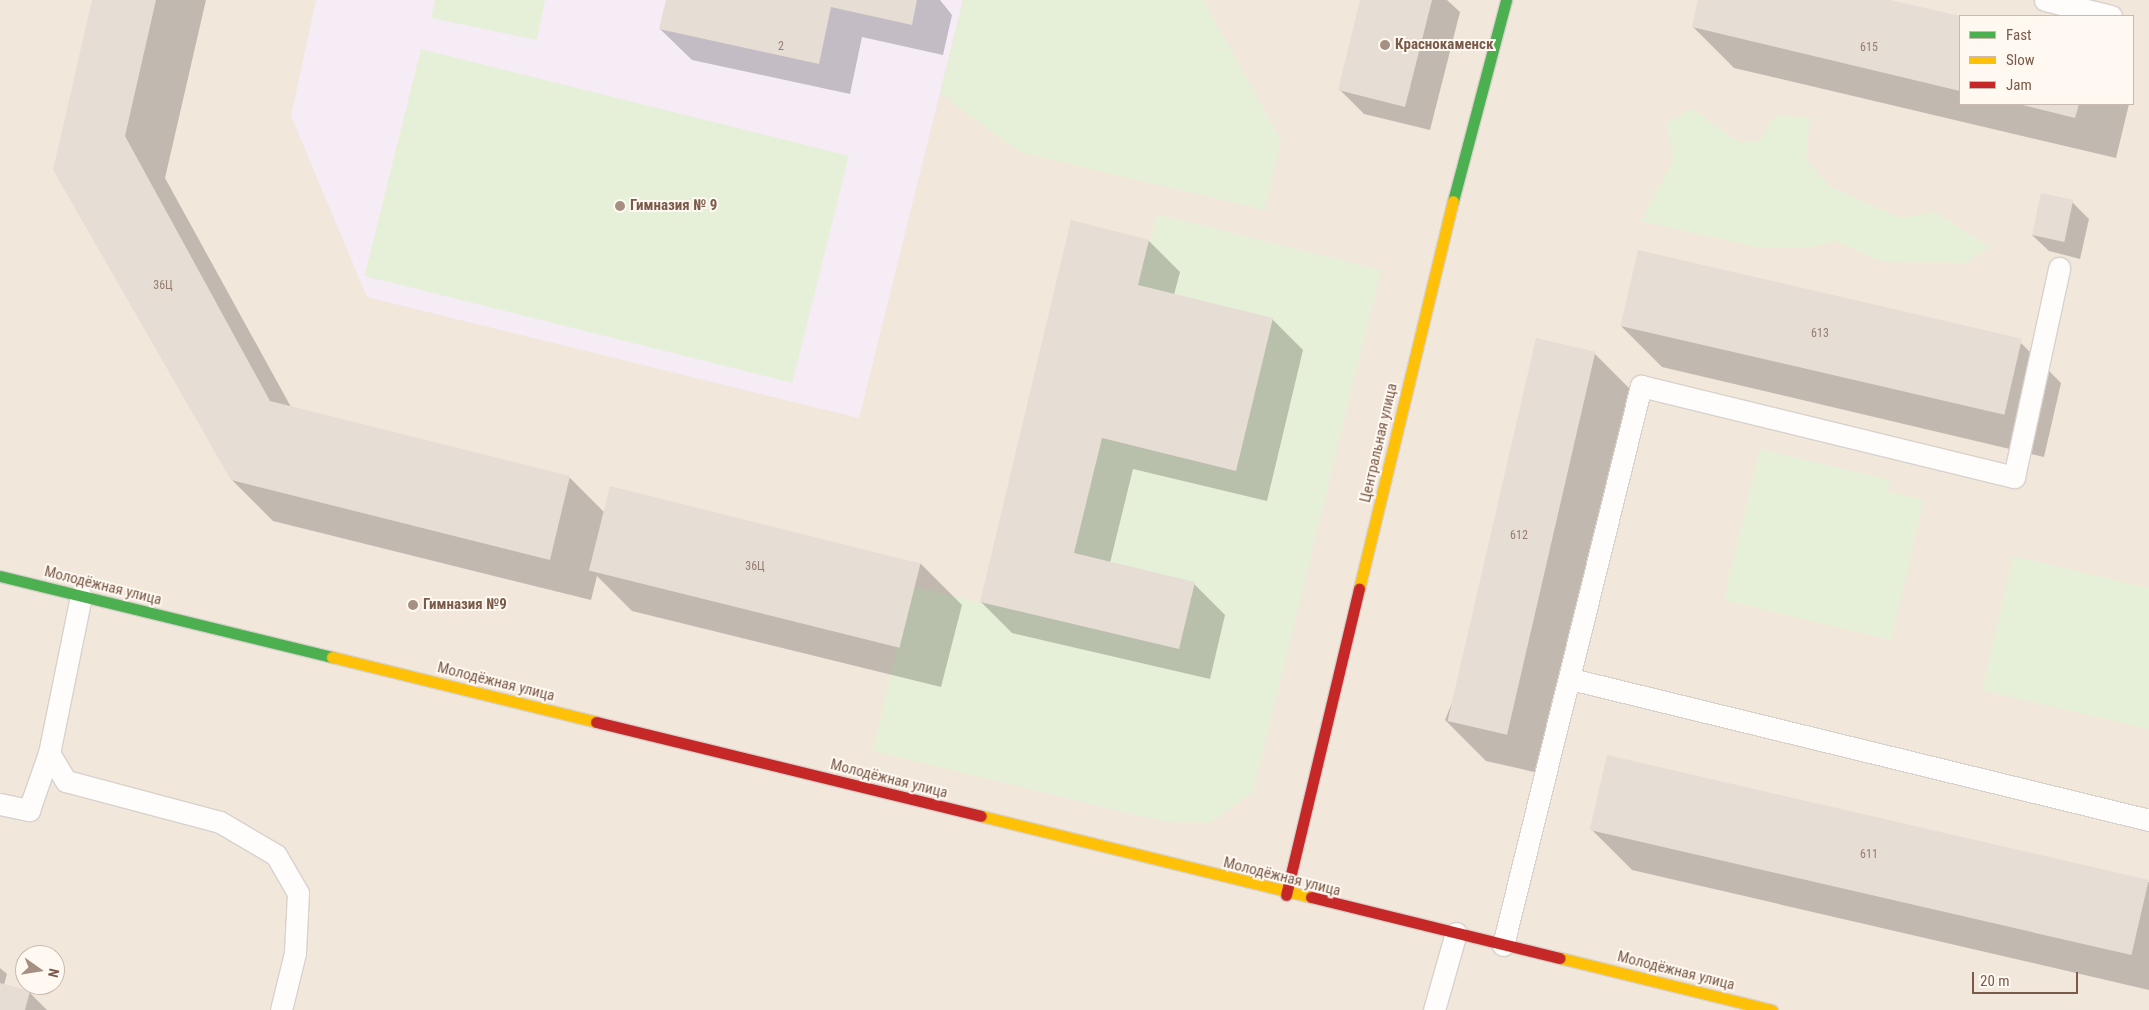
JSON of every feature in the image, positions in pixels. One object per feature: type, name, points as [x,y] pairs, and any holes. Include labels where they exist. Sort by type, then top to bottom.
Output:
[{"type":"street","name":"Центральная улица","points":[[1286,895],[1435,272],[1506,0]]},
{"type":"street","name":"Молодёжная улица","points":[[0,576],[1286,895],[1503,944],[1772,1010]]},
{"type":"lane","points":[[2045,0],[2107,15]]},
{"type":"lane","points":[[1503,944],[1571,679],[1641,386],[2014,477],[2059,268]]},
{"type":"lane","points":[[0,804],[29,810],[49,753],[81,596]]},
{"type":"lane","points":[[1571,679],[2149,820]]},
{"type":"lane","points":[[49,753],[66,781],[220,822],[276,855],[298,893],[295,953],[281,1010]]},
{"type":"lane","points":[[1434,1010],[1456,933]]},
{"type":"shaded area","points":[[0,0],[2149,0],[2149,1010],[0,1010]]},
{"type":"shaded area","name":"Гимназия № 9","points":[[316,0],[963,0],[859,418],[367,297],[291,116]]},
{"type":"green space","points":[[435,0],[545,0],[537,40],[431,18]]},
{"type":"green space","points":[[963,0],[1203,0],[1281,140],[1265,210],[1019,152],[940,93]]},
{"type":"green space","points":[[421,49],[849,156],[792,383],[364,276]]},
{"type":"green space","points":[[1692,109],[1738,142],[1760,141],[1775,116],[1810,117],[1806,158],[1829,186],[1900,218],[1935,212],[1989,247],[1966,263],[1880,261],[1836,241],[1809,248],[1761,248],[1641,221],[1674,159],[1666,123]]},
{"type":"green space","points":[[1157,214],[1381,270],[1253,792],[1210,823],[1162,821],[873,751],[911,586],[1179,649],[1074,553],[1102,438],[1236,471],[1138,285]]},
{"type":"green space","points":[[1760,449],[1890,480],[1888,491],[1924,500],[1891,640],[1724,600]]},
{"type":"green space","points":[[2013,556],[2149,588],[2149,729],[1982,690]]},
{"type":"building","points":[[92,0],[156,0],[125,136],[270,401],[570,476],[550,560],[231,480],[53,170]]},
{"type":"building","points":[[666,0],[917,0],[912,25],[831,7],[819,64],[659,29]]},
{"type":"building","name":"Краснокаменск","points":[[1360,0],[1432,0],[1405,107],[1338,90]]},
{"type":"building","points":[[1698,0],[1890,0],[1959,16],[1959,91],[1692,27]]},
{"type":"building","points":[[2023,105],[2079,105],[2075,118]]},
{"type":"building","points":[[2041,193],[2073,200],[2064,242],[2032,235]]},
{"type":"building","points":[[1071,220],[1149,240],[1138,285],[1273,318],[1236,471],[1102,438],[1074,553],[1195,582],[1179,649],[980,602]]},
{"type":"building","points":[[1638,250],[2022,339],[2004,415],[1620,326]]},
{"type":"building","points":[[1536,338],[1595,352],[1507,735],[1448,721]]},
{"type":"building","points":[[610,486],[920,563],[899,648],[589,570]]},
{"type":"building","points":[[1607,755],[2149,880],[2131,955],[1590,830]]},
{"type":"building","points":[[0,983],[15,987],[15,995],[29,995],[25,1010],[0,1010]]},
{"type":"traffic: fast","points":[[1453,201],[1506,0]]},
{"type":"traffic: fast","points":[[0,576],[332,657]]},
{"type":"traffic: slow","points":[[1359,589],[1453,201]]},
{"type":"traffic: slow","points":[[332,657],[596,722]]},
{"type":"traffic: slow","points":[[981,816],[1311,897]]},
{"type":"traffic: slow","points":[[1560,958],[1772,1010]]},
{"type":"traffic: jam","points":[[1286,895],[1359,589]]},
{"type":"traffic: jam","points":[[596,722],[981,816]]},
{"type":"traffic: jam","points":[[1311,897],[1560,958]]},
{"type":"place","name":"Краснокаменск","points":[[1385,45]]},
{"type":"place","name":"Гимназия № 9","points":[[620,206]]},
{"type":"place","name":"Гимназия №9","points":[[413,605]]}]
